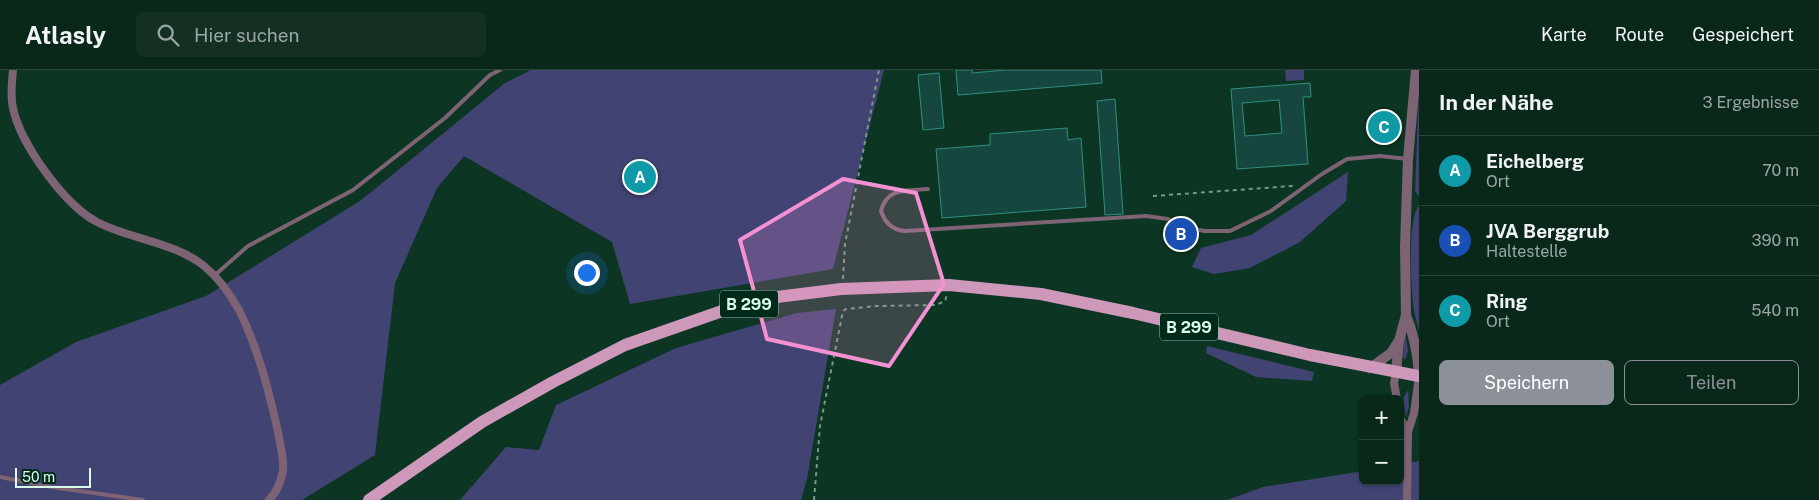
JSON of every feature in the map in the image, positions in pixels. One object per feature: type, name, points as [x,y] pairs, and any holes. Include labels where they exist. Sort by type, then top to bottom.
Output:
[{"type":"main road","name":"B 299","points":[[369,500],[482,422],[553,382],[625,346],[725,310],[777,297],[841,289],[949,286],[1041,294],[1133,313],[1222,336],[1370,368],[1419,376]]},
{"type":"street","points":[[13,70],[11,89],[13,108],[18,124],[26,142],[65,196],[80,211],[99,223],[172,249],[202,264],[215,275],[239,310],[252,341],[274,411],[283,468],[280,483],[269,500]]},
{"type":"street","points":[[1396,395],[1394,383],[1399,342],[1406,316],[1405,247],[1408,159],[1416,70]]},
{"type":"street","points":[[1406,316],[1412,329],[1418,358],[1419,376],[1414,413],[1408,432],[1407,500]]},
{"type":"street","points":[[1370,368],[1391,353],[1399,342]]},
{"type":"street","points":[[1404,425],[1408,432]]},
{"type":"lane","points":[[215,275],[248,246],[353,190],[445,118],[490,75],[500,70]]},
{"type":"lane","points":[[928,189],[892,194],[885,199],[881,211],[886,223],[897,230],[904,231],[1146,216],[1168,219],[1173,224],[1187,228],[1205,231],[1230,231],[1271,211],[1322,174],[1348,159],[1380,156],[1408,159]]},
{"type":"lane","points":[[0,477],[51,487],[143,500]]},
{"type":"path","points":[[841,289],[846,244],[879,70]]},
{"type":"path","points":[[1153,196],[1292,186],[1298,192]]},
{"type":"path","points":[[814,500],[822,416],[843,311],[846,309],[877,306],[936,305],[945,301],[949,286]]},
{"type":"highlighted area","points":[[843,179],[916,193],[944,284],[889,366],[767,339],[740,240]]},
{"type":"shaded area","points":[[531,70],[884,70],[833,269],[630,304],[612,242],[464,156],[437,188],[395,283],[375,455],[302,500],[0,500],[0,385],[76,342],[206,296],[360,201],[505,83]]},
{"type":"shaded area","points":[[1285,70],[1304,70],[1304,80],[1286,81]]},
{"type":"shaded area","points":[[1419,86],[1419,197],[1415,191]]},
{"type":"shaded area","points":[[1348,172],[1346,201],[1300,242],[1250,268],[1214,274],[1192,267],[1201,248],[1251,235]]},
{"type":"shaded area","points":[[1419,205],[1419,330],[1414,313],[1411,240],[1415,213]]},
{"type":"shaded area","points":[[836,309],[807,479],[801,500],[460,500],[506,447],[539,450],[556,405],[676,348],[797,313]]},
{"type":"shaded area","points":[[1405,332],[1408,351],[1405,360],[1403,357]]},
{"type":"shaded area","points":[[1207,346],[1314,372],[1312,381],[1256,377],[1206,353]]},
{"type":"shaded area","points":[[1408,390],[1409,407],[1406,417],[1404,405],[1404,397]]},
{"type":"shaded area","points":[[1419,461],[1419,500],[1227,500],[1263,487],[1359,472],[1359,485],[1404,485],[1404,463]]},
{"type":"building","points":[[956,70],[972,70],[972,73],[1005,70],[1101,70],[1102,83],[958,95]]},
{"type":"building","points":[[939,73],[944,128],[923,130],[918,75]]},
{"type":"building","points":[[1310,83],[1311,97],[1303,97],[1308,164],[1237,169],[1231,89]],"holes":[[[1279,100],[1282,133],[1245,136],[1242,103]]]},
{"type":"building","points":[[1115,99],[1123,214],[1105,215],[1097,101]]},
{"type":"building","points":[[1067,128],[1068,140],[1081,138],[1086,207],[942,218],[936,149],[990,145],[990,134]]},
{"type":"place","name":"Ring","points":[[1384,127]]},
{"type":"place","name":"Eichelberg","points":[[640,177]]},
{"type":"place","name":"JVA Berggrub","points":[[1181,234]]}]
